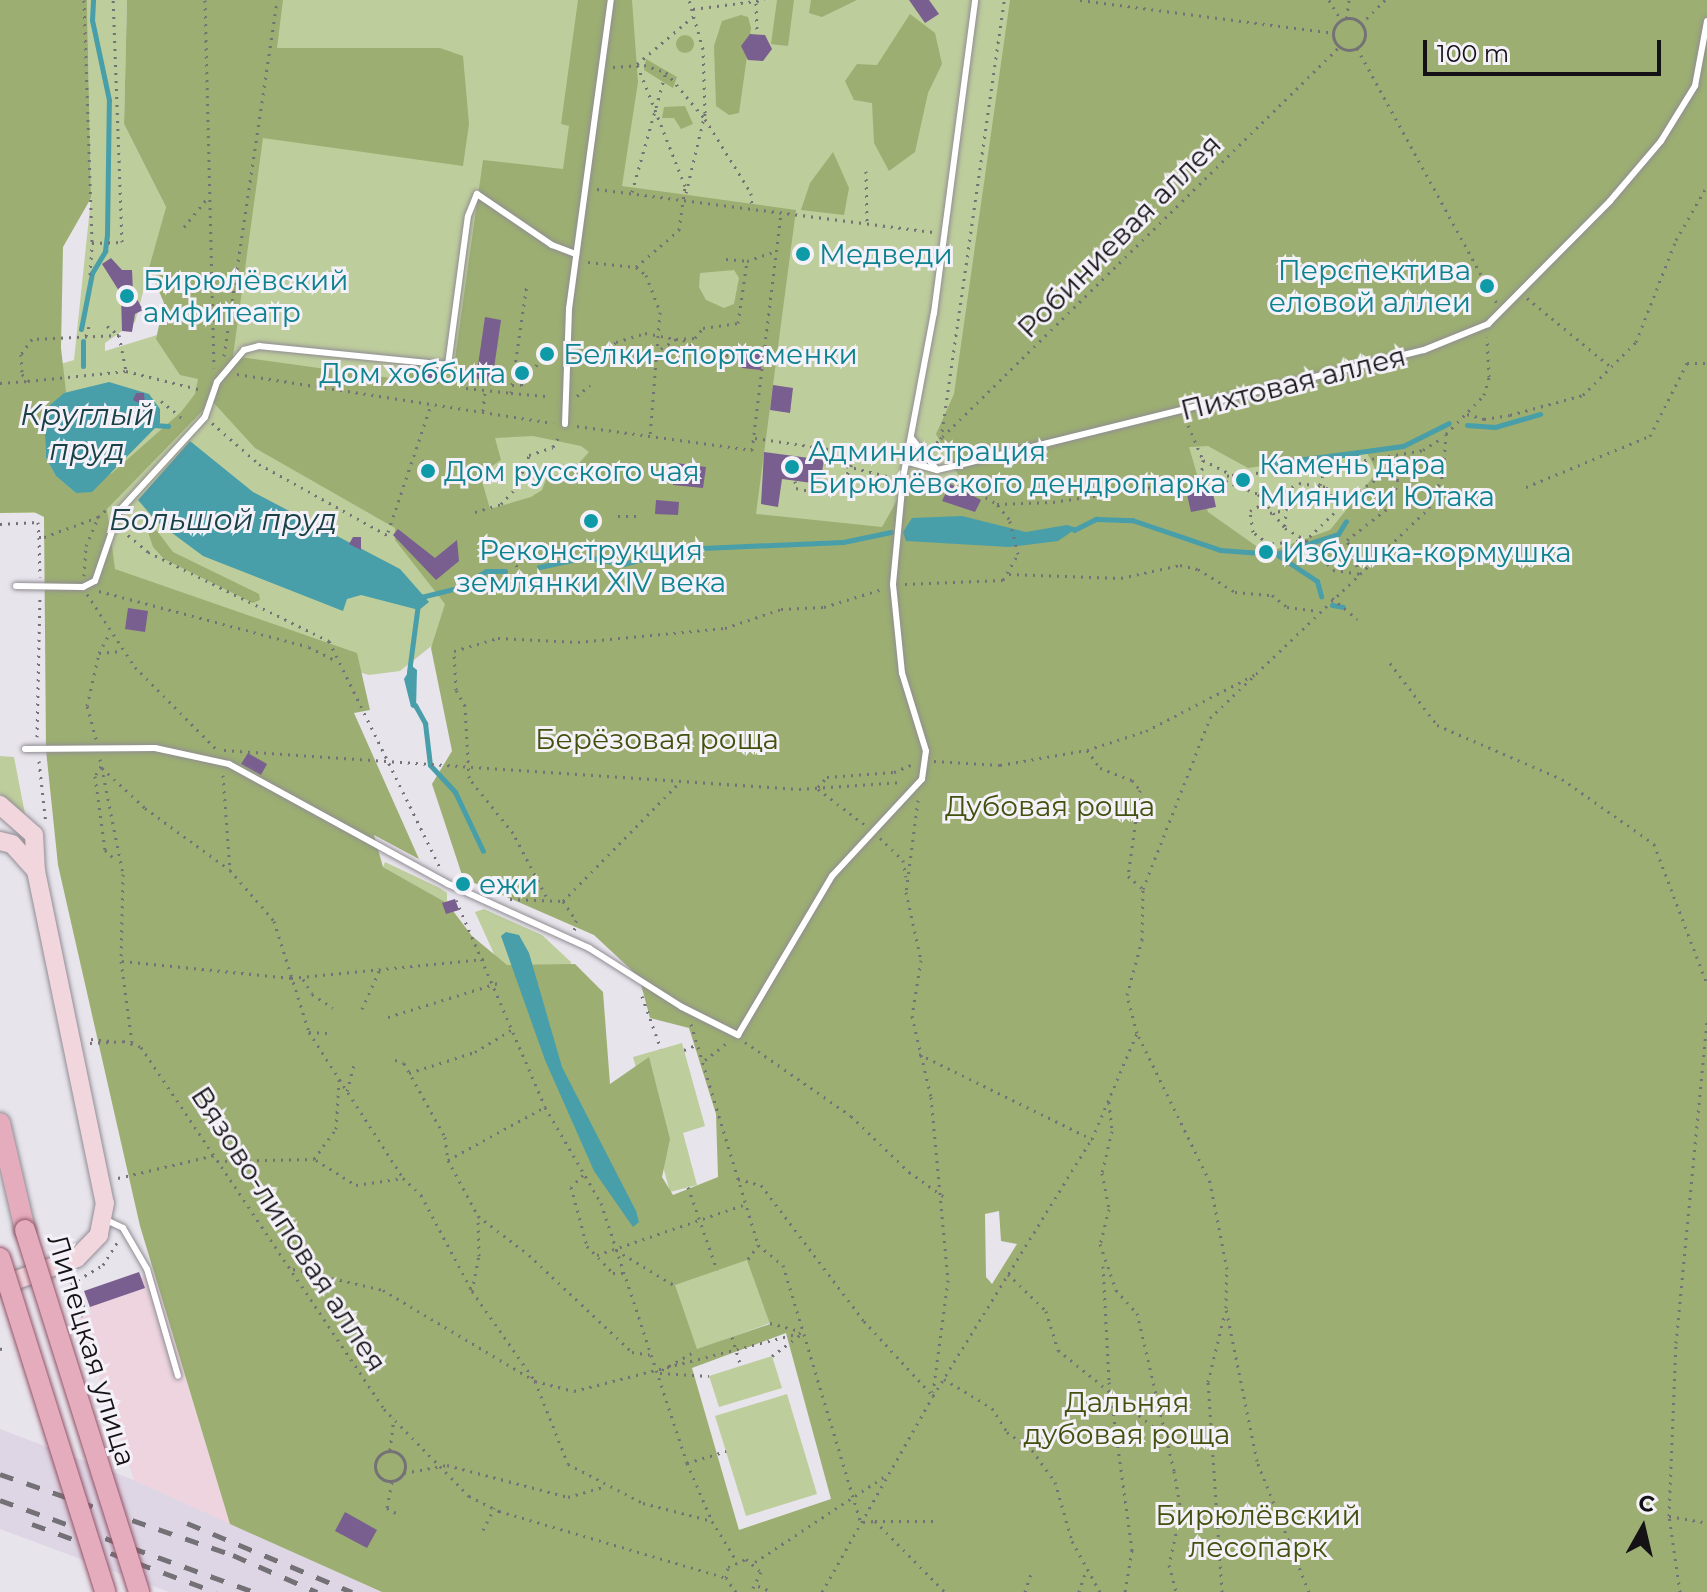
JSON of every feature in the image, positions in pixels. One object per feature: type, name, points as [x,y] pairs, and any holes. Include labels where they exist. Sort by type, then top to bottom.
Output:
[{"type":"main road","name":"Липецкая улица","points":[[0,1123],[25,1230],[139,1592]]},
{"type":"main road","points":[[0,1258],[105,1592]]},
{"type":"street","points":[[0,805],[34,835],[36,871],[83,1042],[103,1185],[104,1219],[99,1235],[77,1258],[0,1286]]},
{"type":"street","points":[[0,841],[23,854],[36,871]]},
{"type":"lane","points":[[565,424],[576,257],[611,0]]},
{"type":"lane","points":[[25,749],[99,751],[155,748],[188,752],[226,764],[448,884],[572,939],[682,1007],[738,1035],[832,876],[871,829],[918,788],[922,779],[925,761],[923,734],[902,673],[893,584],[903,478],[909,462],[934,313],[975,0]]},
{"type":"lane","name":"Пихтовая аллея","points":[[937,470],[1424,350],[1468,335],[1521,293],[1547,259],[1643,165],[1682,112],[1695,86],[1707,21]]},
{"type":"lane","points":[[16,586],[83,587],[95,581],[113,523],[205,417],[217,382],[241,353],[259,346],[448,365],[468,216],[477,194],[552,245],[576,257]]},
{"type":"lane","points":[[911,437],[937,470]]},
{"type":"lane","points":[[909,462],[937,470]]},
{"type":"lane","points":[[104,1219],[123,1228],[147,1269],[178,1376]]},
{"type":"path","points":[[84,0],[85,155],[92,243],[90,275]]},
{"type":"path","points":[[92,243],[122,242],[113,0]]},
{"type":"path","points":[[205,0],[207,199],[214,372]]},
{"type":"path","points":[[277,0],[225,372],[431,405],[752,450],[781,213]]},
{"type":"path","points":[[636,267],[679,230],[705,119],[704,64],[695,15],[689,0]]},
{"type":"path","points":[[693,9],[764,0]]},
{"type":"path","points":[[941,439],[1004,0]]},
{"type":"path","points":[[1080,0],[1333,33]]},
{"type":"path","points":[[1329,0],[1341,20]]},
{"type":"path","points":[[1347,18],[1349,0]]},
{"type":"path","points":[[1361,24],[1385,0]]},
{"type":"path","points":[[752,2],[757,36]]},
{"type":"path","points":[[637,64],[695,15]]},
{"type":"path","points":[[1333,33],[1341,20],[1347,18],[1361,24],[1365,37],[1357,48]]},
{"type":"path","points":[[1333,33],[1339,47],[1357,48]]},
{"type":"path","name":"Робиниевая аллея","points":[[926,453],[1339,47]]},
{"type":"path","points":[[997,504],[1199,482],[1232,475],[1325,467],[1433,447],[1484,395],[1489,377],[1487,336],[1500,311],[1357,48]]},
{"type":"path","points":[[637,64],[685,186],[684,200]]},
{"type":"path","points":[[615,67],[637,64],[666,72],[705,119],[751,193],[752,209]]},
{"type":"path","points":[[632,193],[666,72]]},
{"type":"path","points":[[866,171],[867,224]]},
{"type":"path","points":[[1467,414],[1484,419],[1538,409],[1583,395],[1636,342],[1676,240],[1707,186]]},
{"type":"path","points":[[600,189],[922,230]]},
{"type":"path","points":[[184,227],[207,199]]},
{"type":"path","points":[[726,259],[747,261],[776,251]]},
{"type":"path","points":[[576,257],[636,267],[646,275],[660,312],[661,349],[650,436]]},
{"type":"path","points":[[603,355],[616,342],[659,333],[683,340],[695,338],[703,328],[738,323],[747,261]]},
{"type":"path","points":[[511,393],[527,283]]},
{"type":"path","points":[[1521,293],[1611,368]]},
{"type":"path","points":[[86,336],[89,326]]},
{"type":"path","points":[[107,326],[119,335],[126,371]]},
{"type":"path","points":[[28,381],[21,354],[32,339],[119,335]]},
{"type":"path","points":[[661,349],[676,339]]},
{"type":"path","points":[[683,340],[702,351],[744,358]]},
{"type":"path","points":[[512,385],[521,385],[542,358]]},
{"type":"path","points":[[1526,487],[1650,436],[1687,363],[1707,363]]},
{"type":"path","points":[[0,383],[126,371],[203,390]]},
{"type":"path","points":[[566,397],[584,393],[590,385]]},
{"type":"path","points":[[466,388],[546,396]]},
{"type":"path","points":[[482,412],[485,391]]},
{"type":"path","points":[[161,401],[188,422]]},
{"type":"path","points":[[205,417],[259,464],[388,534],[431,405]]},
{"type":"path","points":[[1182,411],[1203,460],[1200,491]]},
{"type":"path","points":[[475,512],[501,504],[516,488],[529,455],[553,447],[565,424]]},
{"type":"path","points":[[1222,1592],[1208,1382],[1226,1308],[1227,1269],[1210,1182],[1137,1033],[1127,995],[1142,940],[1143,889],[1210,718],[1429,508],[1443,475],[1446,434]]},
{"type":"path","points":[[755,438],[889,458]]},
{"type":"path","points":[[795,481],[796,488],[821,494],[854,468],[857,453]]},
{"type":"path","points":[[1360,574],[1347,540],[1392,505],[1398,480],[1390,456]]},
{"type":"path","points":[[422,460],[426,465]]},
{"type":"path","points":[[1203,460],[1232,475]]},
{"type":"path","points":[[846,466],[903,478]]},
{"type":"path","points":[[1270,513],[1286,510],[1320,485],[1325,467]]},
{"type":"path","points":[[546,896],[513,833],[496,817],[465,766],[465,706],[456,690],[454,651],[461,645],[498,638],[578,642],[711,630],[781,609],[824,607],[893,584],[1003,580],[1018,554],[1009,519],[997,504],[937,470]]},
{"type":"path","points":[[1337,506],[1332,493],[1320,485],[1299,483],[1262,500],[1250,511],[1248,524],[1269,544],[1307,541],[1323,529],[1337,506],[1381,476],[1398,480]]},
{"type":"path","points":[[1218,478],[1262,500],[1285,528],[1307,541],[1333,570],[1360,574]]},
{"type":"path","points":[[1285,528],[1286,510]]},
{"type":"path","points":[[618,516],[637,516]]},
{"type":"path","points":[[98,517],[86,546],[83,587],[122,651],[226,764],[230,870]]},
{"type":"path","points":[[0,524],[38,522],[37,750],[48,839]]},
{"type":"path","points":[[113,523],[148,552],[329,641],[336,661],[496,984],[511,1030],[545,1107],[601,1203],[687,1463],[712,1521],[736,1560]]},
{"type":"path","points":[[39,537],[72,528]]},
{"type":"path","points":[[506,543],[522,577]]},
{"type":"path","points":[[1266,552],[1269,544]]},
{"type":"path","points":[[1009,574],[1121,578],[1180,565],[1198,569],[1235,592],[1272,595],[1287,607],[1320,611]]},
{"type":"path","points":[[528,580],[530,593]]},
{"type":"path","points":[[83,587],[309,647],[336,661]]},
{"type":"path","points":[[1332,598],[1357,619]]},
{"type":"path","points":[[99,751],[87,706],[99,653],[109,634]]},
{"type":"path","points":[[99,653],[122,651]]},
{"type":"path","points":[[1390,663],[1437,725],[1562,779],[1654,844],[1707,984]]},
{"type":"path","points":[[818,789],[827,777],[894,772],[925,761],[1000,765],[1087,750],[1146,731],[1263,670]]},
{"type":"path","points":[[188,752],[216,750],[387,760],[818,789],[922,779]]},
{"type":"path","points":[[1087,750],[1100,768],[1132,780],[1140,790],[1128,876],[1143,889]]},
{"type":"path","points":[[102,767],[145,808],[230,870],[274,921],[284,938],[291,978],[309,1032],[403,1178],[421,1195],[472,1291],[535,1381],[559,1453],[603,1487],[712,1521]]},
{"type":"path","points":[[83,1042],[132,1042],[121,961],[124,888],[102,767]]},
{"type":"path","points":[[102,767],[95,776],[105,850],[117,861]]},
{"type":"path","points":[[563,901],[682,780]]},
{"type":"path","points":[[907,879],[918,788]]},
{"type":"path","points":[[818,789],[871,829],[903,860],[907,879],[921,960],[912,1016],[918,1054],[931,1097],[943,1196],[948,1280],[933,1396]]},
{"type":"path","points":[[489,903],[546,896],[563,901],[576,920],[572,939]]},
{"type":"path","points":[[121,961],[291,978],[484,959]]},
{"type":"path","points":[[362,1009],[380,967]]},
{"type":"path","points":[[302,977],[312,994],[333,1008]]},
{"type":"path","points":[[635,979],[661,1049]]},
{"type":"path","points":[[388,1017],[496,984]]},
{"type":"path","points":[[682,1007],[705,1060],[758,1245],[783,1265],[850,1498],[861,1523]]},
{"type":"path","points":[[1680,1592],[1669,1516],[1676,1343],[1707,1021]]},
{"type":"path","points":[[409,1073],[475,1052],[511,1030]]},
{"type":"path","points":[[309,1032],[327,1033]]},
{"type":"path","points":[[822,1592],[933,1396],[1092,1139],[1137,1033]]},
{"type":"path","points":[[705,1060],[738,1035],[851,1116],[909,1172],[943,1196]]},
{"type":"path","points":[[83,1042],[112,1042]]},
{"type":"path","name":"Вязово-липовая аллея","points":[[132,1042],[171,1087],[217,1161],[394,1418],[412,1441],[469,1496],[494,1508],[726,1578]]},
{"type":"path","points":[[684,1050],[698,1044]]},
{"type":"path","points":[[918,1054],[1092,1139]]},
{"type":"path","points":[[395,1060],[409,1073],[445,1137],[448,1160],[478,1216],[529,1255],[632,1352],[650,1355]]},
{"type":"path","points":[[347,1092],[354,1064]]},
{"type":"path","points":[[314,1159],[336,1129],[339,1080]]},
{"type":"path","points":[[1109,1098],[1112,1131],[1102,1173],[1109,1209],[1100,1244],[1110,1389],[1132,1550],[1125,1592]]},
{"type":"path","points":[[448,1160],[545,1107]]},
{"type":"path","points":[[118,1178],[215,1155]]},
{"type":"path","points":[[217,1161],[314,1159],[356,1185],[403,1178]]},
{"type":"path","points":[[583,1175],[571,1187],[587,1246],[613,1273],[623,1273]]},
{"type":"path","points":[[738,1179],[761,1185],[864,1321],[933,1396]]},
{"type":"path","points":[[688,1187],[717,1270]]},
{"type":"path","points":[[597,1255],[746,1204]]},
{"type":"path","points":[[472,1291],[479,1256],[478,1216]]},
{"type":"path","points":[[73,1318],[86,1314],[82,1302],[75,1304],[71,1284],[115,1253],[123,1228]]},
{"type":"path","points":[[748,1259],[758,1245]]},
{"type":"path","points":[[616,1250],[674,1285]]},
{"type":"path","points":[[1103,1261],[1116,1290],[1137,1313],[1181,1510],[1169,1565],[1176,1592]]},
{"type":"path","points":[[293,1269],[383,1290],[535,1381],[574,1391],[656,1373],[804,1332]]},
{"type":"path","points":[[1008,1274],[1046,1311],[1058,1350],[1110,1389],[1164,1436]]},
{"type":"path","points":[[1226,1308],[1257,1461],[1309,1592]]},
{"type":"path","points":[[770,1323],[804,1332]]},
{"type":"path","points":[[772,1356],[804,1332]]},
{"type":"path","points":[[732,1337],[741,1366]]},
{"type":"path","points":[[656,1373],[697,1350]]},
{"type":"path","points":[[656,1373],[709,1376]]},
{"type":"path","points":[[944,1379],[992,1408],[1007,1432],[1032,1450],[1055,1482],[1086,1570],[1100,1592]]},
{"type":"path","points":[[390,1450],[394,1418]]},
{"type":"path","points":[[390,1450],[406,1462],[404,1473]]},
{"type":"path","points":[[390,1450],[378,1455],[374,1467],[380,1478],[392,1482]]},
{"type":"path","points":[[687,1463],[726,1451]]},
{"type":"path","points":[[396,1513],[387,1508],[392,1482],[404,1473],[438,1465],[568,1497],[603,1487]]},
{"type":"path","points":[[736,1560],[755,1562],[888,1474]]},
{"type":"path","points":[[483,1530],[494,1508]]},
{"type":"path","points":[[1669,1516],[1707,1523]]},
{"type":"path","points":[[875,1521],[945,1592]]},
{"type":"path","points":[[861,1523],[935,1521]]},
{"type":"path","points":[[736,1560],[726,1578],[736,1592]]},
{"type":"path","points":[[751,1592],[758,1586],[761,1572],[755,1562]]},
{"type":"path","points":[[1079,1592],[1086,1570]]},
{"type":"path","points":[[1025,1592],[1031,1574]]},
{"type":"path","points":[[758,1586],[773,1592]]},
{"type":"shaded area","points":[[154,1273],[230,1524],[134,1480],[79,1318],[91,1314],[87,1297]]},
{"type":"shaded area","points":[[0,1429],[134,1480],[382,1592],[169,1592],[0,1529]]},
{"type":"green space","points":[[0,0],[87,0],[91,198],[63,247],[61,348],[66,392],[44,410],[46,458],[56,476],[76,493],[112,473],[181,412],[195,394],[198,379],[180,375],[156,339],[164,303],[149,268],[166,207],[124,124],[127,0],[283,0],[277,48],[440,48],[463,56],[469,124],[463,166],[263,138],[233,356],[405,380],[408,360],[454,366],[483,160],[563,169],[569,126],[561,124],[578,0],[632,0],[638,82],[622,186],[796,210],[756,514],[882,527],[904,488],[961,480],[936,434],[954,394],[1010,0],[1707,0],[1707,1592],[382,1592],[230,1524],[140,1226],[58,865],[46,750],[44,517],[34,512],[0,513]],"holes":[[[734,270],[739,278],[734,304],[724,308],[706,300],[699,287],[700,273]],[[212,401],[255,448],[395,528],[395,540],[445,604],[431,648],[452,751],[432,784],[463,878],[594,935],[639,977],[650,1018],[689,1028],[716,1114],[718,1177],[673,1195],[662,1177],[670,1139],[649,1057],[610,1084],[603,992],[575,964],[507,965],[472,936],[447,903],[383,867],[374,835],[419,859],[354,713],[370,710],[357,653],[115,569],[107,509]],[[533,436],[581,446],[589,452],[571,472],[547,477],[542,490],[531,497],[490,509],[480,474],[501,460],[495,438]],[[1208,446],[1248,468],[1366,451],[1377,472],[1330,530],[1266,553],[1208,512],[1189,447]],[[999,1211],[1001,1241],[1017,1244],[992,1284],[986,1277],[985,1214]],[[747,1260],[770,1324],[697,1349],[675,1285]],[[786,1333],[831,1499],[739,1530],[692,1368]]]},
{"type":"green space","points":[[87,0],[127,0],[124,124],[166,207],[135,322],[105,343],[105,351],[193,324],[189,0],[1707,0],[1444,547],[439,640],[400,671],[369,675],[123,603],[41,513],[0,513],[0,382],[74,360],[91,198]]},
{"type":"green space","points":[[777,0],[794,0],[788,46],[771,44]]},
{"type":"green space","points":[[811,0],[857,0],[822,17],[809,13]]},
{"type":"green space","points":[[910,14],[935,33],[942,64],[928,93],[915,152],[889,171],[874,143],[872,103],[854,100],[845,81],[857,64],[877,65]]},
{"type":"green space","points":[[741,15],[748,17],[751,28],[739,113],[729,115],[716,106],[714,46],[722,21]]},
{"type":"green space","points":[[685,35],[694,44],[685,53],[676,44]]},
{"type":"green space","points":[[646,59],[677,77],[673,88],[644,70]]},
{"type":"green space","points":[[685,106],[693,124],[681,129],[674,118],[662,118],[664,107]]},
{"type":"green space","points":[[833,152],[849,188],[844,215],[801,210],[810,183]]},
{"type":"green space","points":[[151,523],[173,552],[259,594],[260,600],[253,603],[164,559],[153,547],[146,526]]},
{"type":"green space","points":[[0,756],[14,757],[25,814],[0,794]]},
{"type":"green space","points":[[385,862],[440,888],[447,893],[447,903],[383,867]]},
{"type":"green space","points":[[484,909],[542,935],[571,962],[570,971],[505,978],[475,912]]},
{"type":"green space","points":[[682,1043],[705,1126],[683,1133],[697,1185],[670,1192],[633,1057]]},
{"type":"green space","points":[[748,1259],[770,1323],[697,1350],[674,1285]]},
{"type":"green space","points":[[772,1356],[782,1388],[719,1407],[709,1376]]},
{"type":"green space","points":[[787,1394],[817,1494],[746,1516],[715,1416]]},
{"type":"water","name":"Круглый пруд","points":[[109,382],[149,394],[160,409],[160,423],[92,492],[76,493],[56,476],[46,458],[44,410],[64,393]]},
{"type":"water","name":"Большой пруд","points":[[190,441],[253,492],[400,569],[429,602],[419,610],[361,595],[347,599],[343,611],[203,556],[156,521],[138,500]]},
{"type":"water","points":[[1359,450],[1359,456],[1270,467],[1274,461]]},
{"type":"water","points":[[962,516],[1026,532],[1067,525],[1077,528],[1058,541],[1009,547],[906,541],[903,532],[912,518]]},
{"type":"water","points":[[412,666],[417,670],[416,709],[411,707],[404,679]]},
{"type":"water","points":[[506,932],[519,935],[529,953],[562,1067],[636,1211],[639,1222],[633,1227],[594,1171],[545,1060],[501,936]]},
{"type":"building","points":[[909,0],[929,0],[939,14],[925,23]]},
{"type":"building","points":[[750,34],[765,35],[772,49],[763,61],[748,60],[741,46]]},
{"type":"building","points":[[111,258],[122,270],[132,270],[133,292],[143,310],[135,314],[132,332],[122,331],[121,294],[102,264]]},
{"type":"building","points":[[485,317],[501,320],[492,382],[476,379]]},
{"type":"building","points":[[745,349],[763,352],[761,370],[742,368]]},
{"type":"building","points":[[415,368],[439,370],[438,384],[413,381]]},
{"type":"building","points":[[773,385],[793,388],[790,413],[770,410]]},
{"type":"building","points":[[136,393],[144,393],[145,406],[133,400]]},
{"type":"building","name":"Администрация Бирюлёвского дендропарка","points":[[764,452],[824,460],[820,484],[782,479],[778,507],[761,504]]},
{"type":"building","points":[[676,463],[706,467],[703,488],[673,485]]},
{"type":"building","points":[[950,484],[981,500],[975,512],[942,501]]},
{"type":"building","points":[[1212,489],[1216,507],[1191,512],[1187,494]]},
{"type":"building","points":[[656,500],[679,502],[678,515],[655,514]]},
{"type":"building","points":[[325,520],[337,526],[333,533],[325,534]]},
{"type":"building","points":[[398,529],[435,558],[457,540],[459,561],[436,580],[393,535]]},
{"type":"building","points":[[353,537],[361,537],[361,550],[349,544]]},
{"type":"building","points":[[128,608],[148,611],[145,632],[125,629]]},
{"type":"building","points":[[248,753],[267,764],[261,775],[241,764]]},
{"type":"building","points":[[455,899],[459,910],[446,914],[442,903]]},
{"type":"building","points":[[139,1272],[145,1288],[90,1307],[84,1291]]},
{"type":"building","points":[[345,1512],[377,1530],[367,1548],[335,1531]]},
{"type":"waterway","points":[[81,329],[92,273],[105,251],[107,235],[109,100],[92,20],[93,0]]},
{"type":"waterway","points":[[83,341],[83,366]]},
{"type":"waterway","points":[[1467,425],[1495,427],[1540,414]]},
{"type":"waterway","points":[[1359,452],[1403,446],[1449,423]]},
{"type":"waterway","points":[[153,425],[168,426]]},
{"type":"waterway","points":[[1074,530],[1096,519],[1132,520],[1220,550],[1276,554],[1317,581],[1321,596]]},
{"type":"waterway","points":[[1276,554],[1338,534],[1346,521]]},
{"type":"waterway","points":[[539,567],[586,557],[623,564],[680,549],[843,542],[891,532]]},
{"type":"waterway","points":[[421,597],[458,588],[486,571],[505,571]]},
{"type":"waterway","points":[[409,672],[418,604]]},
{"type":"waterway","points":[[1332,605],[1343,607]]},
{"type":"waterway","points":[[415,705],[425,723],[430,765],[455,792],[483,851]]},
{"type":"railway","points":[[0,1474],[233,1555],[317,1592]]},
{"type":"railway","points":[[0,1500],[254,1592]]},
{"type":"railway","points":[[187,1523],[352,1592]]},
{"type":"railway","points":[[32,1524],[216,1592]]},
{"type":"place","name":"Медведи","points":[[803,254]]},
{"type":"place","name":"Перспектива еловой аллеи","points":[[1487,286]]},
{"type":"place","name":"Бирюлёвский амфитеатр","points":[[127,296]]},
{"type":"place","name":"Белки-спортсменки","points":[[547,354]]},
{"type":"place","name":"Дом хоббита","points":[[522,373]]},
{"type":"place","name":"Администрация Бирюлёвского дендропарка","points":[[792,467]]},
{"type":"place","name":"Дом русского чая","points":[[428,471]]},
{"type":"place","name":"Камень дара Мияниси Ютака","points":[[1243,480]]},
{"type":"place","name":"Реконструкция землянки XIV века","points":[[591,521]]},
{"type":"place","name":"Избушка-кормушка","points":[[1266,552]]},
{"type":"place","name":"ежи","points":[[463,884]]},
{"type":"park label","name":"Берёзовая роща","points":[[657,739]]},
{"type":"park label","name":"Дубовая роща","points":[[1050,806]]},
{"type":"park label","name":"Дальняя дубовая роща","points":[[1127,1418]]},
{"type":"park label","name":"Бирюлёвский лесопарк","points":[[1258,1531]]}]
